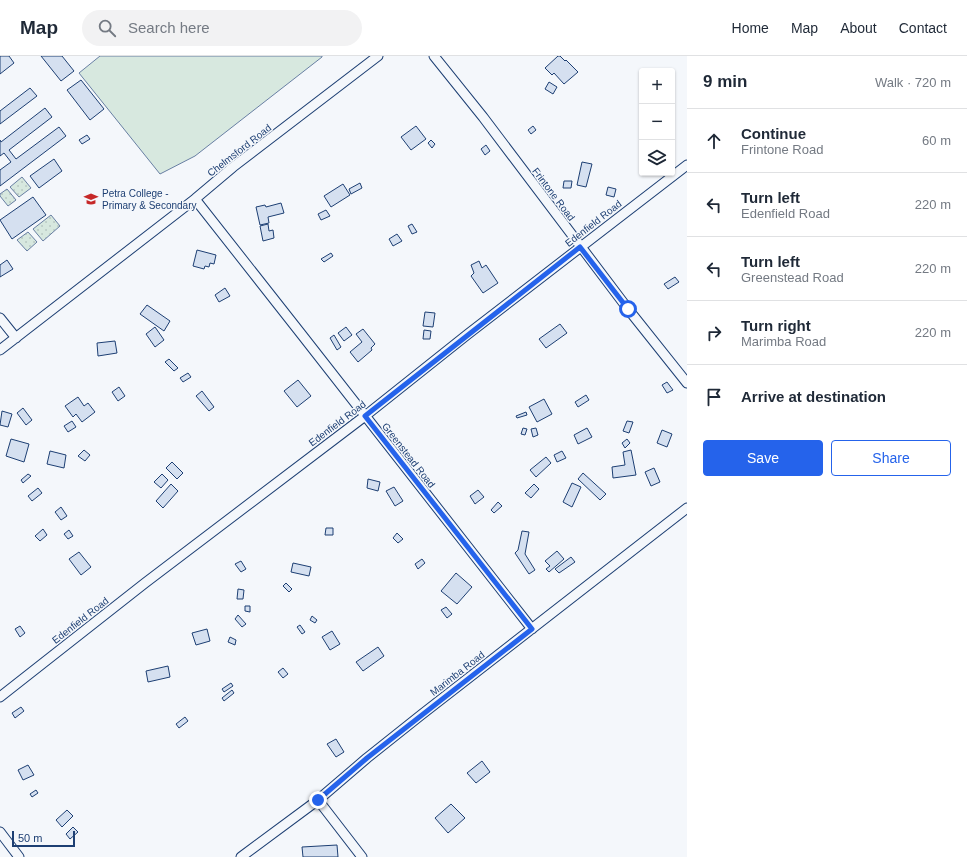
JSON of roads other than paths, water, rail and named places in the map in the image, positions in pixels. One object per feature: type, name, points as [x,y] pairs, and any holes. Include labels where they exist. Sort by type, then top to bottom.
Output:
[{"type":"street","name":"Chelmsford Road","points":[[0,350],[195,199],[233,167],[378,56]]},
{"type":"street","name":"Frintone Road","points":[[434,56],[483,117],[580,247],[687,383]]},
{"type":"street","name":"Edenfield Road","points":[[0,697],[145,583],[365,416],[687,165]]},
{"type":"street","name":"Greenstead Road","points":[[195,199],[532,629]]},
{"type":"street","points":[[0,318],[16,338]]},
{"type":"street","name":"Marimba Road","points":[[241,857],[318,800],[367,758],[687,508]]},
{"type":"street","points":[[318,800],[362,857]]},
{"type":"street","points":[[0,832],[19,857]]},
{"type":"place","name":"Petra College - Primary & Secondary","points":[[91,199]]}]
